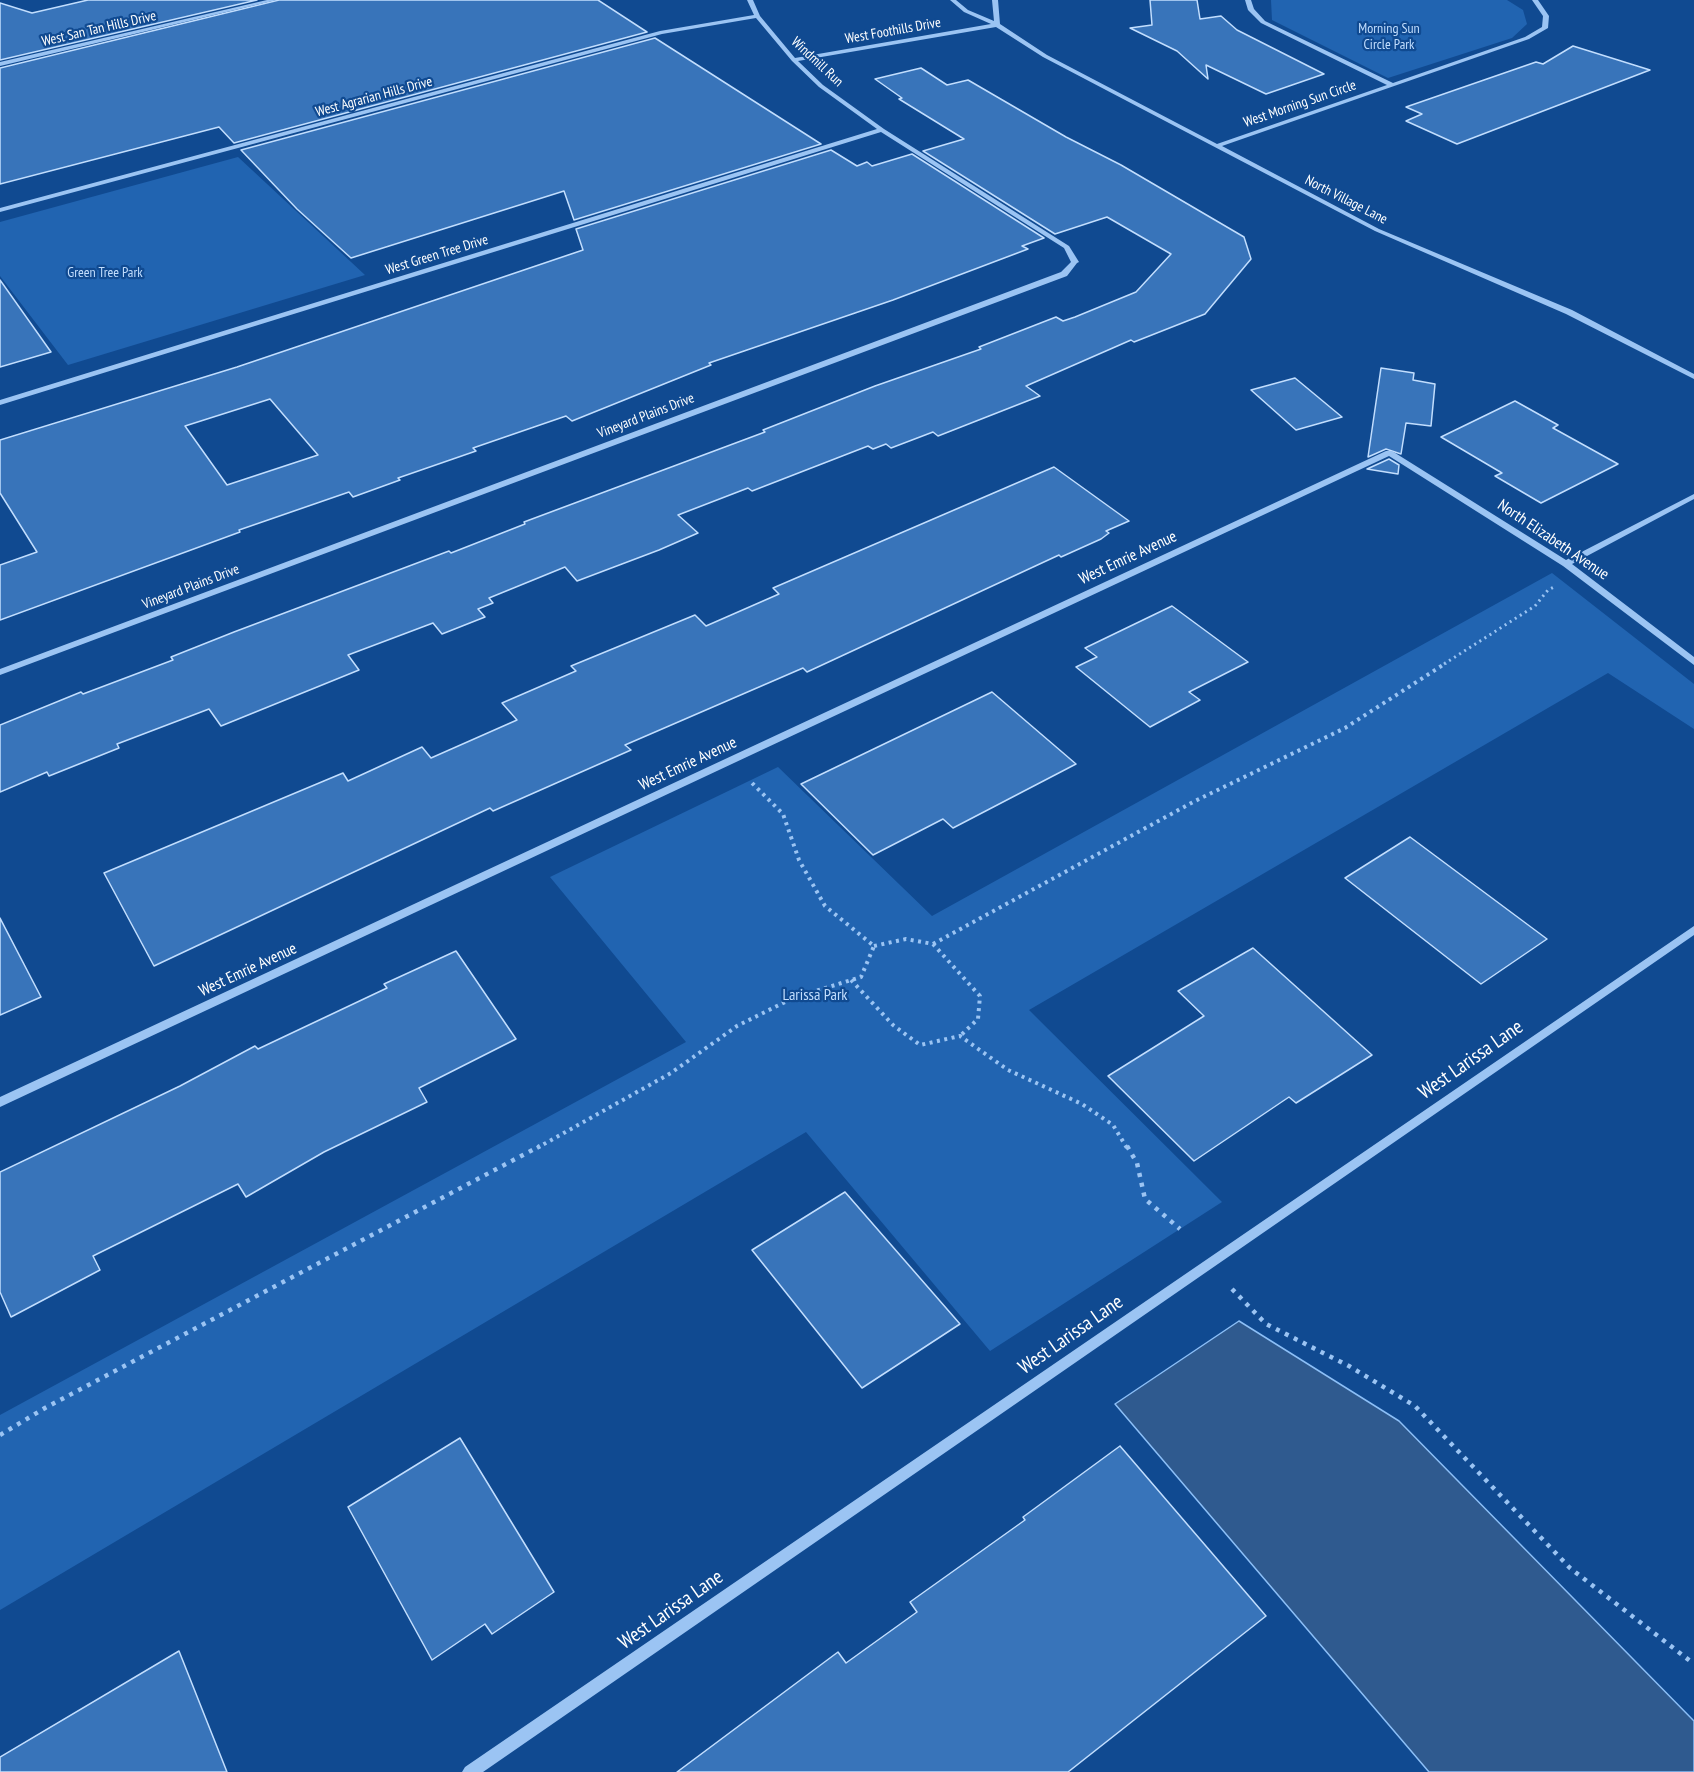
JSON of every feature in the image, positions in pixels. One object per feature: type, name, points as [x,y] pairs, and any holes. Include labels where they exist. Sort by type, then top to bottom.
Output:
[{"type":"street","name":"West San Tan Hills Drive","points":[[0,64],[274,0]]},
{"type":"street","name":"Windmill Run","points":[[750,0],[757,16],[794,60],[822,86],[882,130]]},
{"type":"street","name":"North Village Lane","points":[[953,0],[966,11],[997,25],[1045,56],[1377,230],[1569,312],[1628,340],[1694,377]]},
{"type":"street","points":[[995,0],[997,25]]},
{"type":"street","name":"West Morning Sun Circle","points":[[1248,0],[1251,10],[1263,22],[1393,85]]},
{"type":"street","name":"West Morning Sun Circle","points":[[1216,146],[1527,38],[1545,28],[1546,16],[1535,0]]},
{"type":"street","name":"West Agrarian Hills Drive","points":[[0,210],[662,32],[757,16]]},
{"type":"street","name":"West Foothills Drive","points":[[794,60],[997,25]]},
{"type":"street","name":"West Green Tree Drive","points":[[0,403],[882,130]]},
{"type":"street","name":"Vineyard Plains Drive","points":[[0,672],[1064,274],[1076,262],[1067,247],[882,130]]},
{"type":"street","name":"North Elizabeth Avenue","points":[[1389,453],[1566,564],[1694,662]]},
{"type":"street","name":"West Emrie Avenue","points":[[0,1102],[1389,453]]},
{"type":"street","points":[[1566,564],[1694,496]]},
{"type":"street","name":"West Larissa Lane","points":[[470,1772],[1694,930]]},
{"type":"path","points":[[933,944],[1195,801],[1345,728],[1535,606],[1548,590],[1563,582]]},
{"type":"path","points":[[750,781],[783,814],[799,860],[825,906],[874,946]]},
{"type":"path","points":[[851,980],[893,1025],[920,1045],[960,1036],[978,1019],[980,996],[933,944],[906,939],[874,946]]},
{"type":"path","points":[[0,1435],[66,1396],[607,1111],[671,1073],[737,1026],[793,998],[861,977],[874,946]]},
{"type":"path","points":[[960,1036],[1008,1070],[1082,1104],[1113,1125],[1137,1163],[1145,1199],[1180,1229]]},
{"type":"path","points":[[1232,1289],[1266,1324],[1349,1366],[1414,1406],[1570,1568],[1669,1642],[1694,1664]]},
{"type":"green space","name":"Morning Sun Circle Park","points":[[1271,0],[1507,0],[1523,10],[1527,24],[1512,38],[1388,78],[1272,20]]},
{"type":"green space","name":"Green Tree Park","points":[[238,157],[365,275],[68,365],[0,276],[0,222]]},
{"type":"green space","name":"Larissa Park","points":[[1552,573],[1694,684],[1694,729],[1608,673],[1029,1010],[1222,1202],[990,1351],[806,1132],[0,1610],[0,1415],[686,1042],[550,877],[778,767],[932,916]]},
{"type":"shaded area","points":[[1239,1321],[1399,1421],[1694,1721],[1694,1772],[1429,1772],[1115,1404]]},
{"type":"building","points":[[88,0],[257,0],[0,60],[0,3],[32,13]]},
{"type":"building","points":[[279,0],[598,0],[647,32],[234,143],[219,127],[0,184],[0,68]]},
{"type":"building","points":[[1150,0],[1197,0],[1200,19],[1221,16],[1237,30],[1324,74],[1266,94],[1206,65],[1208,79],[1177,51],[1130,28],[1152,25]]},
{"type":"building","points":[[655,38],[821,144],[574,220],[564,191],[351,258],[297,209],[241,150]]},
{"type":"building","points":[[1573,46],[1650,70],[1457,144],[1406,121],[1422,114],[1406,107],[1536,62],[1543,64]]},
{"type":"building","points":[[921,68],[947,85],[968,80],[1066,137],[1121,165],[1244,237],[1251,259],[1205,314],[1134,342],[1131,340],[1026,386],[1040,396],[938,436],[933,432],[891,448],[886,444],[873,449],[868,446],[752,491],[748,488],[678,515],[698,533],[659,550],[577,581],[565,567],[489,598],[493,603],[478,609],[485,617],[442,634],[433,623],[348,655],[359,670],[221,726],[209,709],[117,744],[119,748],[49,776],[47,772],[0,792],[0,725],[81,692],[83,694],[173,660],[171,657],[234,632],[449,551],[451,553],[525,524],[524,522],[765,432],[763,430],[875,386],[981,349],[979,347],[1056,317],[1063,321],[1075,317],[1136,292],[1171,254],[1107,217],[1055,234],[923,151],[964,139],[899,99],[902,98],[875,79]]},
{"type":"building","points":[[831,150],[857,166],[867,162],[872,166],[912,154],[1044,238],[1022,246],[1028,249],[893,300],[709,363],[711,365],[572,421],[566,416],[473,448],[476,451],[398,478],[400,480],[353,497],[349,492],[239,530],[240,532],[0,620],[0,565],[37,552],[0,493],[0,440],[237,367],[583,250],[576,229]],"holes":[[[270,399],[318,455],[227,485],[185,426]]]},
{"type":"building","points":[[0,280],[51,352],[0,367]]},
{"type":"building","points":[[1381,368],[1414,373],[1413,380],[1435,384],[1431,426],[1406,423],[1401,454],[1386,449],[1368,457]]},
{"type":"building","points":[[1295,378],[1342,417],[1296,430],[1251,390]]},
{"type":"building","points":[[1515,401],[1558,425],[1553,428],[1618,464],[1541,503],[1495,476],[1502,473],[1441,437]]},
{"type":"building","points":[[1389,459],[1399,465],[1398,474],[1367,469]]},
{"type":"building","points":[[1054,467],[1129,521],[1106,531],[1109,533],[1101,539],[1061,557],[1059,555],[807,672],[803,668],[625,745],[631,750],[493,811],[490,808],[154,966],[104,873],[343,773],[348,781],[422,747],[431,758],[517,720],[502,703],[576,671],[571,666],[695,615],[706,626],[779,594],[773,588]]},
{"type":"building","points":[[1172,606],[1248,662],[1189,692],[1200,700],[1150,727],[1076,667],[1097,657],[1085,648]]},
{"type":"building","points":[[992,692],[1076,764],[953,828],[943,819],[873,855],[801,784]]},
{"type":"building","points":[[1410,837],[1547,939],[1481,984],[1345,878]]},
{"type":"building","points":[[0,918],[41,997],[0,1015]]},
{"type":"building","points":[[1253,948],[1372,1055],[1296,1103],[1289,1097],[1194,1161],[1108,1076],[1204,1016],[1178,991]]},
{"type":"building","points":[[456,951],[516,1039],[419,1088],[427,1102],[324,1152],[246,1197],[238,1184],[93,1256],[100,1270],[11,1317],[0,1292],[0,1172],[180,1086],[255,1046],[258,1049],[387,988],[384,984]]},
{"type":"building","points":[[845,1192],[960,1324],[862,1388],[752,1250]]},
{"type":"building","points":[[460,1438],[554,1592],[492,1634],[485,1624],[432,1660],[348,1507]]},
{"type":"building","points":[[1120,1446],[1266,1616],[1068,1772],[677,1772],[838,1652],[846,1663],[917,1612],[910,1602],[1025,1520],[1023,1517]]},
{"type":"building","points":[[179,1651],[227,1772],[0,1772],[0,1757]]}]
